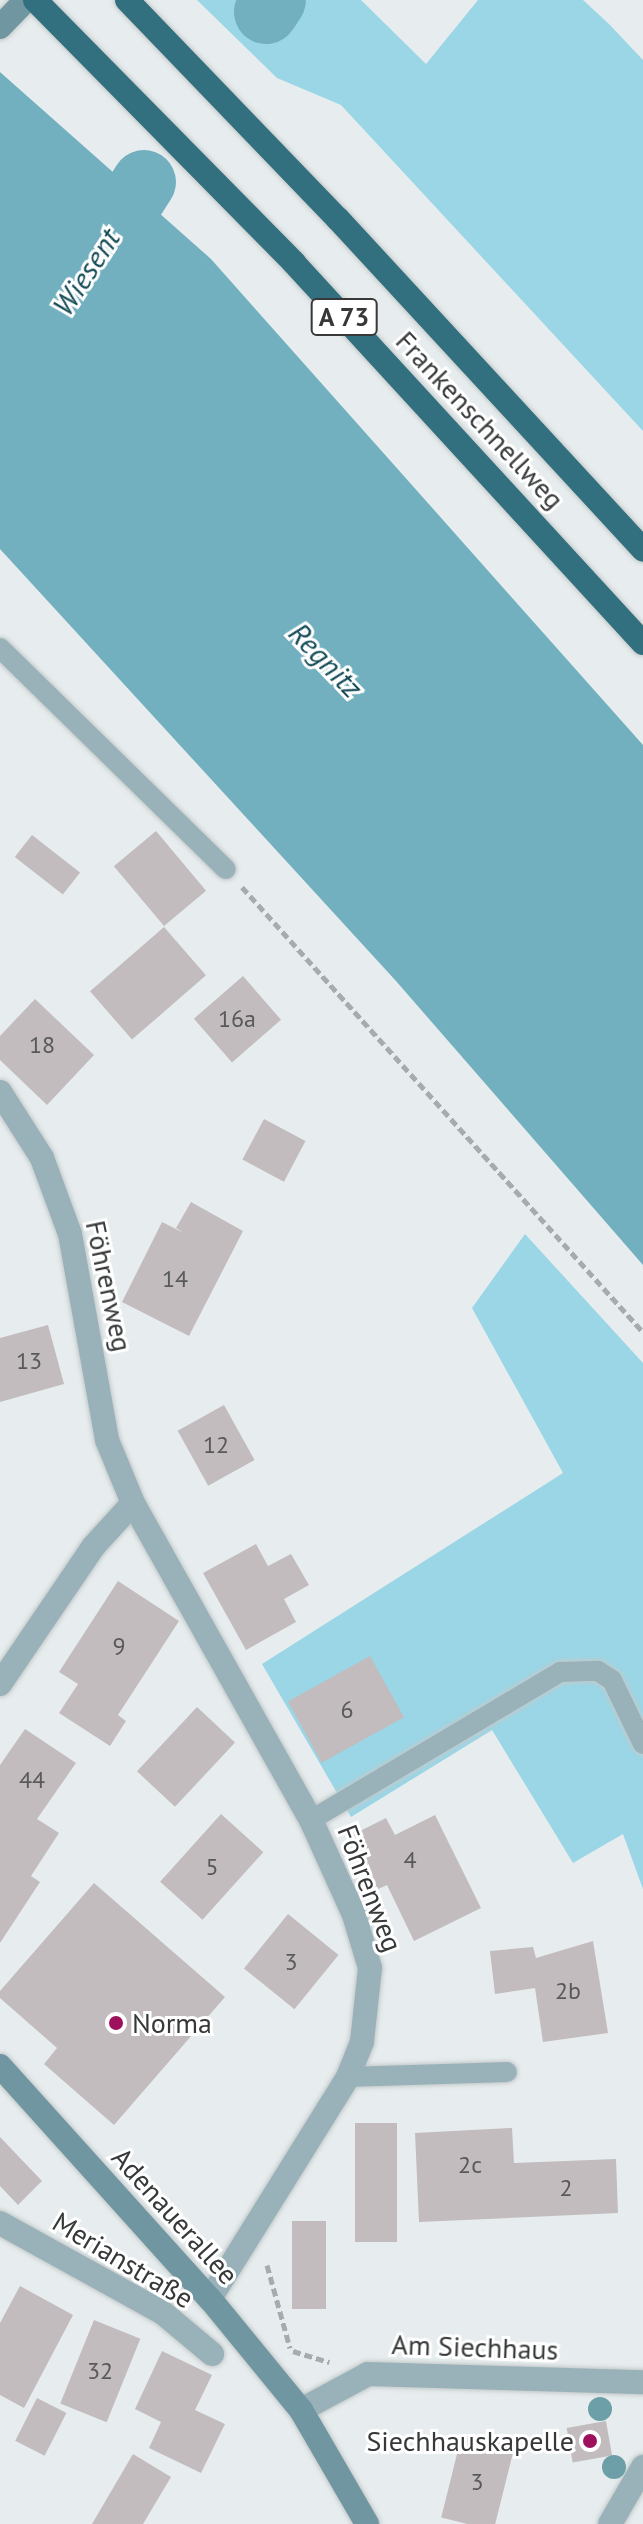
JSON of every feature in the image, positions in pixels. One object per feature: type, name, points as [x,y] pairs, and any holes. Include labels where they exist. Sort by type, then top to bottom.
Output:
[{"type":"highway","name":"Frankenschnellweg","points":[[35,0],[294,263],[643,643]]},
{"type":"highway","name":"Frankenschnellweg","points":[[127,0],[338,219],[643,550]]},
{"type":"main road","points":[[0,27],[26,0]]},
{"type":"main road","name":"Adenauerallee","points":[[0,2066],[210,2299],[301,2410]]},
{"type":"main road","points":[[301,2410],[367,2524]]},
{"type":"street","name":"Föhrenweg","points":[[0,1092],[42,1158],[70,1234],[107,1440],[133,1503],[311,1820],[354,1915],[370,1968],[362,2042],[348,2077],[256,2230],[210,2299]]},
{"type":"street","points":[[0,1684],[93,1547],[133,1503]]},
{"type":"street","name":"Merianstraße","points":[[0,2223],[163,2313],[212,2354]]},
{"type":"street","name":"Am Siechhaus","points":[[301,2410],[368,2374],[643,2382]]},
{"type":"street","points":[[610,2524],[643,2467]]},
{"type":"lane","points":[[0,648],[226,869]]},
{"type":"lane","points":[[311,1820],[560,1672],[598,1671],[612,1680],[643,1744]]},
{"type":"lane","points":[[348,2077],[507,2072]]},
{"type":"path","points":[[226,869],[643,1332]]},
{"type":"path","points":[[256,2230],[291,2350]]},
{"type":"shaded area","points":[[197,0],[361,0],[426,64],[478,0],[583,0],[609,24],[643,60],[643,431],[341,105],[277,78]]},
{"type":"shaded area","points":[[525,1234],[643,1363],[643,1889],[623,1834],[573,1863],[492,1730],[351,1817],[262,1664],[563,1473],[472,1308]]},
{"type":"water","name":"Regnitz","points":[[0,72],[211,259],[643,745],[643,1265],[396,981],[0,549]]},
{"type":"building","points":[[156,831],[206,891],[164,926],[114,866]]},
{"type":"building","points":[[32,835],[80,873],[63,895],[15,857]]},
{"type":"building","points":[[164,927],[206,975],[132,1040],[90,991]]},
{"type":"building","points":[[243,976],[281,1020],[232,1062],[194,1019]]},
{"type":"building","points":[[35,999],[94,1055],[47,1105],[0,1060],[0,1036]]},
{"type":"building","points":[[264,1119],[305,1141],[284,1182],[242,1160]]},
{"type":"building","points":[[191,1202],[243,1231],[189,1336],[122,1302],[162,1222],[184,1233],[176,1228]]},
{"type":"building","points":[[48,1325],[64,1384],[0,1402],[0,1338]]},
{"type":"building","points":[[224,1405],[255,1460],[208,1486],[178,1431]]},
{"type":"building","points":[[256,1544],[268,1566],[291,1554],[309,1585],[284,1599],[296,1622],[246,1650],[203,1573]]},
{"type":"building","points":[[118,1581],[179,1621],[118,1715],[126,1721],[110,1746],[59,1713],[78,1684],[59,1672]]},
{"type":"building","points":[[370,1656],[404,1717],[322,1763],[288,1702]]},
{"type":"building","points":[[197,1707],[235,1742],[175,1807],[137,1771]]},
{"type":"building","points":[[25,1729],[76,1763],[37,1819],[59,1833],[31,1876],[40,1882],[0,1943],[0,1765]]},
{"type":"building","points":[[221,1814],[263,1852],[202,1920],[160,1882]]},
{"type":"building","points":[[435,1815],[481,1908],[414,1941],[387,1885],[376,1890],[350,1836],[386,1818],[395,1835]]},
{"type":"building","name":"Norma","points":[[94,1883],[225,1997],[114,2125],[44,2064],[57,2048],[0,1998],[0,1991]]},
{"type":"building","points":[[288,1914],[339,1955],[294,2009],[244,1968]]},
{"type":"building","points":[[593,1941],[608,2033],[543,2042],[535,1988],[495,1994],[490,1951],[533,1947],[536,1958]]},
{"type":"building","points":[[355,2123],[397,2123],[397,2242],[355,2242]]},
{"type":"building","points":[[512,2128],[514,2163],[616,2159],[618,2213],[419,2222],[415,2133]]},
{"type":"building","points":[[0,2137],[42,2181],[18,2205],[0,2186]]},
{"type":"building","points":[[292,2221],[326,2221],[326,2309],[292,2309]]},
{"type":"building","points":[[20,2286],[73,2315],[24,2408],[0,2395],[0,2323]]},
{"type":"building","points":[[94,2320],[140,2339],[107,2422],[60,2403]]},
{"type":"building","points":[[162,2351],[212,2375],[195,2410],[225,2424],[201,2473],[149,2448],[161,2422],[135,2409]]},
{"type":"building","points":[[37,2398],[66,2413],[45,2456],[15,2441]]},
{"type":"building","name":"Siechhauskapelle","points":[[606,2421],[612,2455],[573,2462],[567,2428]]},
{"type":"building","points":[[462,2434],[514,2447],[495,2524],[467,2524],[441,2517]]},
{"type":"building","points":[[133,2454],[171,2477],[143,2524],[92,2524]]},
{"type":"waterway","name":"Wiesent","points":[[266,12],[274,0]]},
{"type":"waterway","name":"Wiesent","points":[[89,268],[144,182]]},
{"type":"place","name":"Norma","points":[[116,2023]]},
{"type":"place","name":"Siechhauskapelle","points":[[590,2441]]}]
